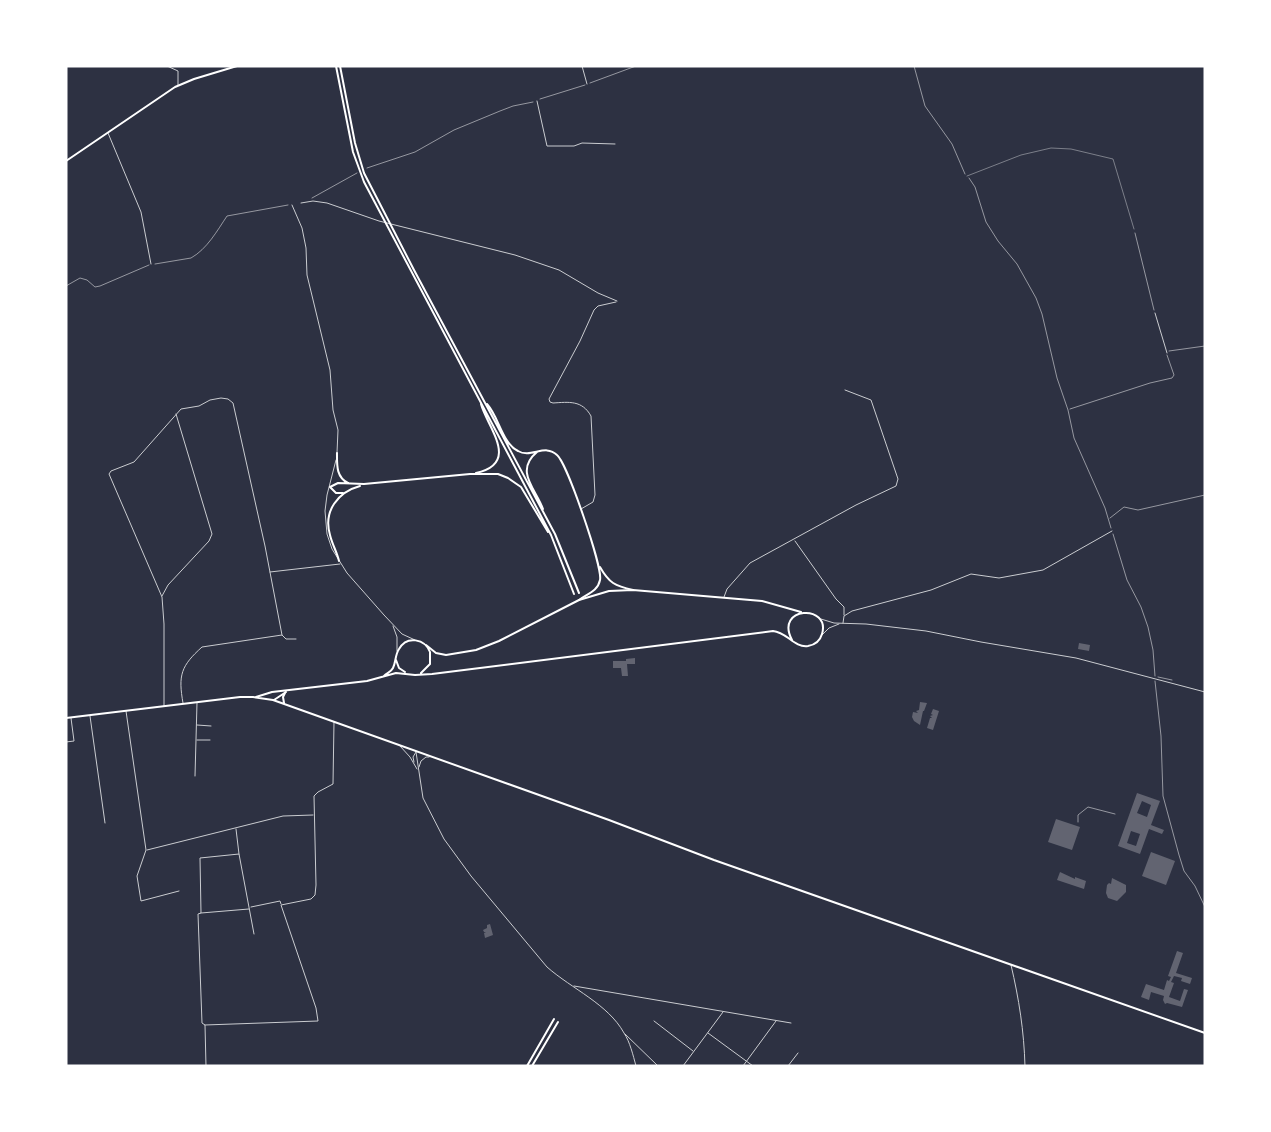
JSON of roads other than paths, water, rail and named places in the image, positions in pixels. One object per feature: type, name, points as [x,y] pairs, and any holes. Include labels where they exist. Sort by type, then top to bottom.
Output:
[{"type":"main road","points":[[66,161],[165,93],[194,79],[237,66]]},
{"type":"main road","points":[[336,66],[350,137],[358,166],[397,245],[551,535],[574,594]]},
{"type":"main road","points":[[340,66],[359,158],[368,181],[543,512],[563,552],[579,593]]},
{"type":"main road","points":[[470,474],[492,466],[496,461],[499,451],[497,438],[480,402]]},
{"type":"main road","points":[[485,403],[489,406],[512,447],[521,453],[547,449],[556,453],[562,460],[599,564],[606,578],[612,583],[633,590]]},
{"type":"main road","points":[[537,452],[528,461],[526,474],[543,508],[543,512]]},
{"type":"main road","points":[[337,453],[338,474],[342,480],[350,484]]},
{"type":"main road","points":[[364,484],[342,493],[336,493],[330,487],[338,483],[364,484],[470,474],[498,474],[508,478],[524,491],[551,535]]},
{"type":"main road","points":[[340,563],[329,534],[328,521],[334,503],[342,493]]},
{"type":"main road","points":[[382,677],[393,669],[397,651],[406,642],[418,640],[436,653],[446,655],[476,650],[498,641],[579,600],[597,587],[601,576],[599,564]]},
{"type":"main road","points":[[66,718],[253,697],[276,691],[367,681],[396,673],[418,674],[773,631],[781,633],[795,643],[804,646],[814,644],[820,638],[822,627],[817,617],[813,614],[762,601],[633,590],[609,591],[579,600]]},
{"type":"main road","points":[[792,640],[788,630],[789,625],[794,617],[802,612]]},
{"type":"main road","points":[[418,674],[425,671],[431,660],[430,652],[426,645]]},
{"type":"main road","points":[[396,658],[399,668],[406,673]]},
{"type":"main road","points":[[273,700],[272,696],[276,691]]},
{"type":"main road","points":[[273,700],[287,691]]},
{"type":"main road","points":[[286,704],[283,697],[287,691]]},
{"type":"main road","points":[[253,697],[286,704],[714,860],[1205,1033]]},
{"type":"main road","points":[[527,1066],[554,1019]]},
{"type":"main road","points":[[532,1066],[558,1022]]},
{"type":"street","points":[[167,66],[178,71],[178,86]]},
{"type":"street","points":[[582,66],[587,84]]},
{"type":"street","points":[[537,100],[548,146],[574,146],[582,143],[615,144]]},
{"type":"street","points":[[108,132],[141,212],[151,264]]},
{"type":"street","points":[[301,203],[313,201],[328,203],[379,221],[515,255],[559,270],[598,293],[617,301],[598,306],[594,310],[549,399],[551,403],[570,402],[581,404],[591,416],[595,495],[591,505],[580,509]]},
{"type":"street","points":[[292,205],[302,228],[306,248],[307,275],[330,370],[333,410],[338,430],[337,453],[326,506],[326,523],[332,549],[340,563],[402,634],[418,640]]},
{"type":"street","points":[[1155,313],[1167,353]]},
{"type":"street","points":[[724,598],[727,589],[747,566],[856,505],[893,489],[898,483],[871,400],[845,390]]},
{"type":"street","points":[[164,706],[164,624],[162,597],[110,474],[111,471],[134,462],[176,413],[185,407],[199,406],[215,398],[228,399],[233,403],[282,635],[286,640],[296,639]]},
{"type":"street","points":[[162,597],[168,586],[209,541],[212,534],[176,413]]},
{"type":"street","points":[[844,616],[852,612],[931,590],[971,574],[999,578],[1043,570],[1112,531]]},
{"type":"street","points":[[795,540],[836,599],[844,607],[842,624]]},
{"type":"street","points":[[270,572],[340,563]]},
{"type":"street","points":[[817,617],[825,621],[842,624],[866,624],[926,631],[1076,658],[1205,692]]},
{"type":"street","points":[[390,621],[398,637],[397,651]]},
{"type":"street","points":[[820,638],[829,628],[842,624]]},
{"type":"street","points":[[183,704],[180,682],[182,673],[186,664],[202,646],[282,635]]},
{"type":"street","points":[[195,776],[197,702]]},
{"type":"street","points":[[126,711],[146,850],[137,876],[141,901],[179,892]]},
{"type":"street","points":[[90,715],[105,823]]},
{"type":"street","points":[[66,742],[74,741],[71,717]]},
{"type":"street","points":[[281,905],[311,899],[315,895],[315,794],[333,784],[334,722]]},
{"type":"street","points":[[196,725],[211,726]]},
{"type":"street","points":[[196,740],[210,740]]},
{"type":"street","points":[[398,744],[418,770]]},
{"type":"street","points":[[416,751],[413,757],[418,770]]},
{"type":"street","points":[[416,751],[423,798],[444,839],[471,876],[547,967],[615,1019],[625,1034],[658,1066]]},
{"type":"street","points":[[418,770],[421,761],[426,757],[431,757]]},
{"type":"street","points":[[146,850],[283,816],[314,815]]},
{"type":"street","points":[[236,828],[254,934]]},
{"type":"street","points":[[206,1066],[205,1025],[202,1023],[198,914],[201,913],[200,858],[240,854]]},
{"type":"street","points":[[201,913],[249,908],[280,901],[316,1008],[318,1021],[205,1025]]},
{"type":"street","points":[[1011,964],[1019,996],[1025,1066]]},
{"type":"street","points":[[568,984],[791,1023]]},
{"type":"street","points":[[682,1066],[724,1012]]},
{"type":"street","points":[[743,1066],[776,1020]]},
{"type":"street","points":[[654,1021],[694,1051]]},
{"type":"street","points":[[708,1032],[753,1066]]},
{"type":"street","points":[[625,1034],[636,1066]]},
{"type":"street","points":[[788,1066],[798,1053]]},
{"type":"lane","points":[[967,176],[1021,155],[1051,148],[1071,149],[1113,159],[1134,229]]}]
